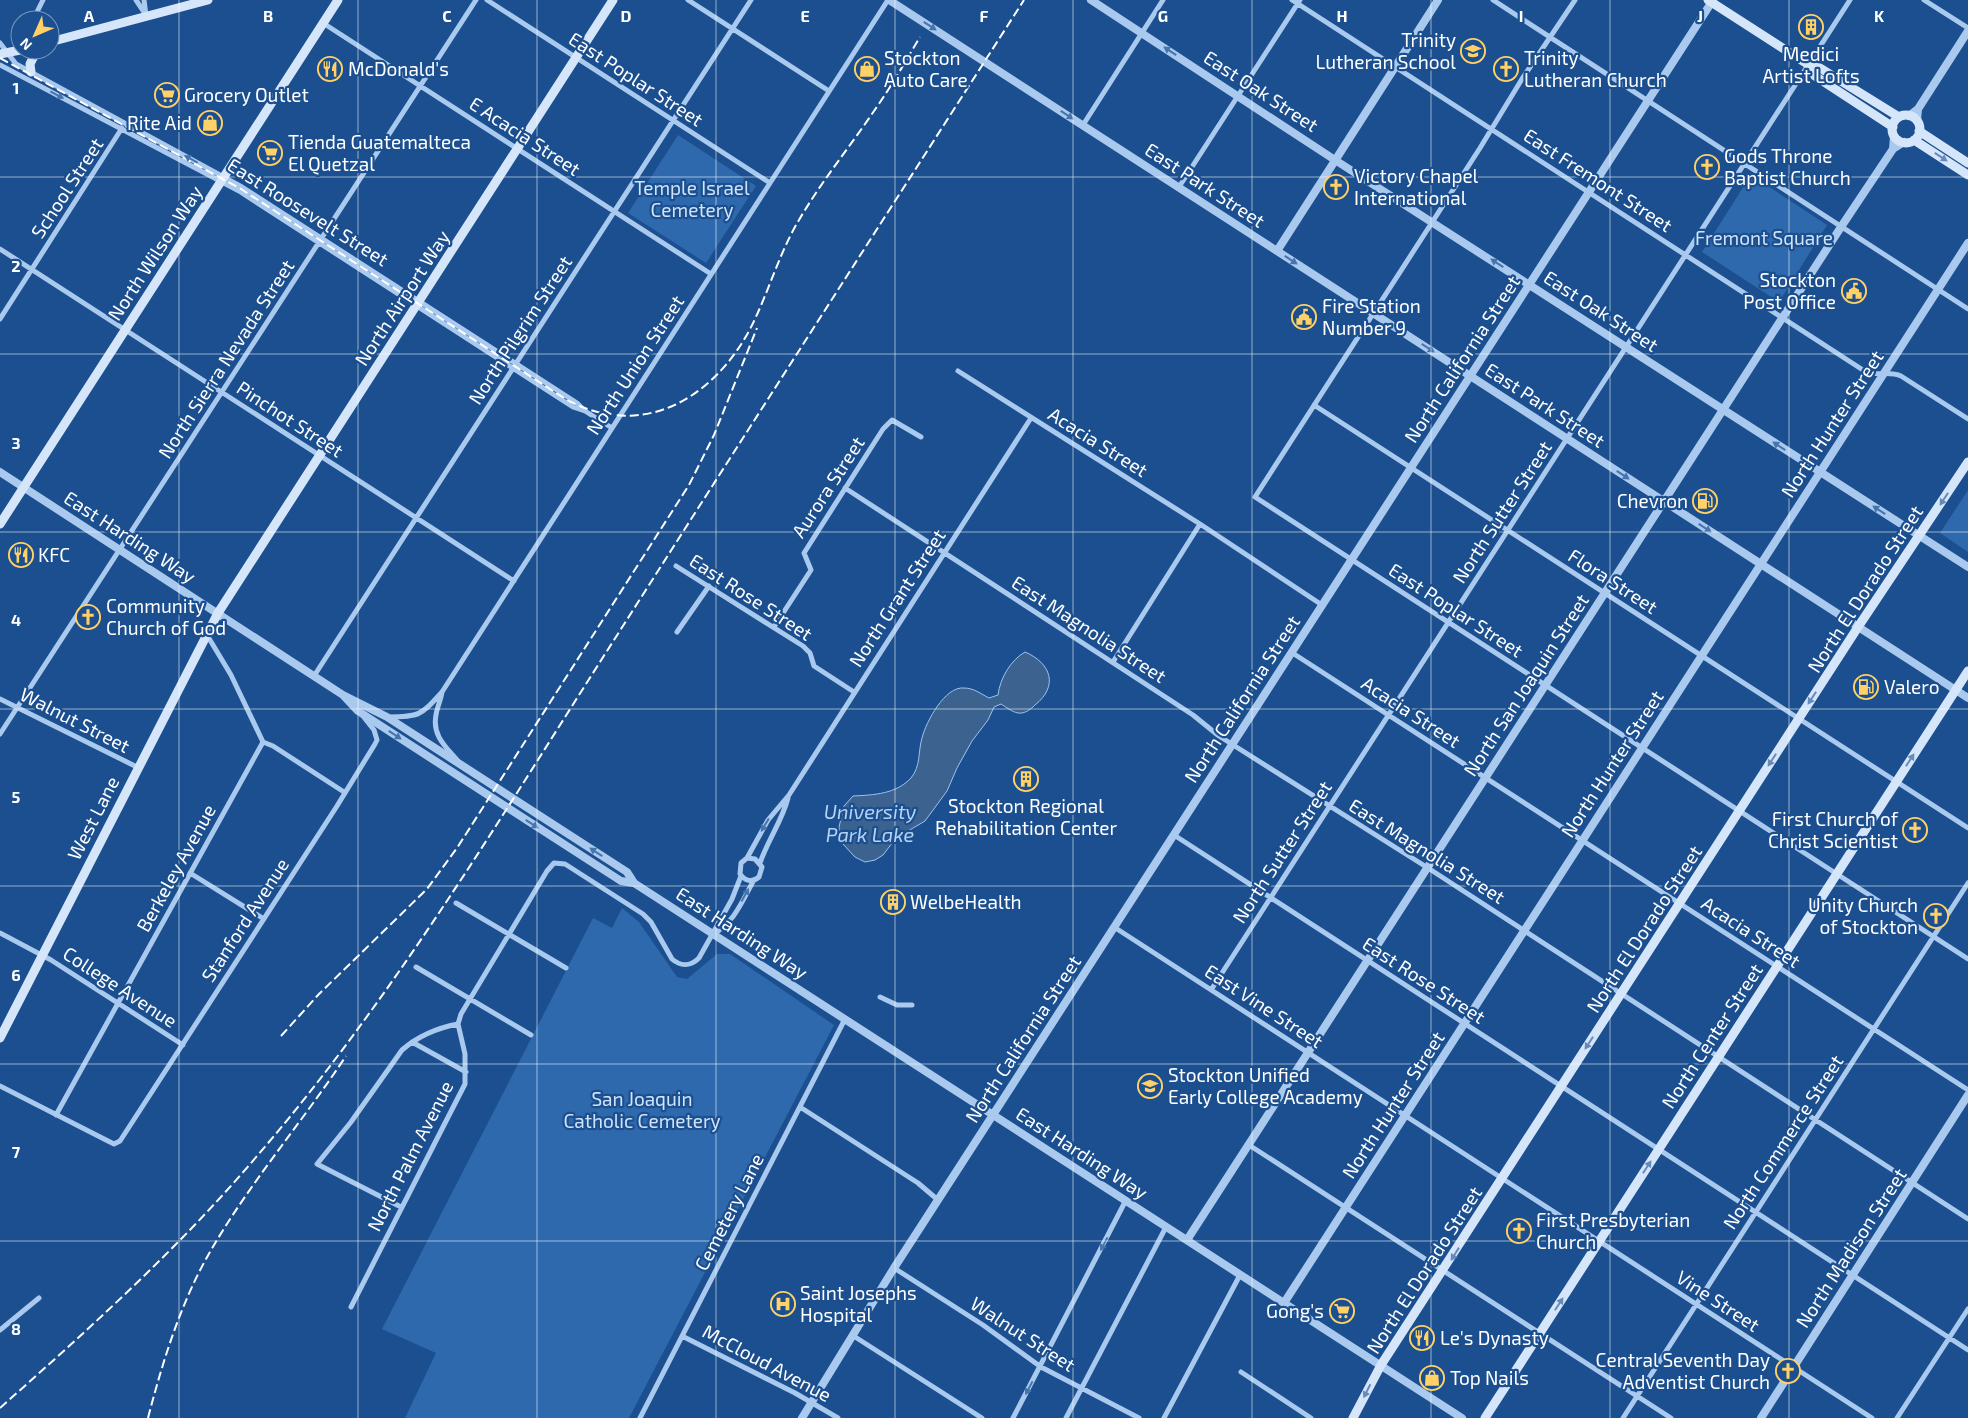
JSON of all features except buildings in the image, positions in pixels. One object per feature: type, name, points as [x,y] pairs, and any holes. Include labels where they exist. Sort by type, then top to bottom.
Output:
[{"type":"main road","points":[[60,39],[208,0]]},
{"type":"main road","name":"North Wilson Way","points":[[0,524],[338,0]]},
{"type":"main road","name":"North Airport Way","points":[[218,613],[613,0]]},
{"type":"main road","points":[[1711,1],[1809,65],[1820,68],[1899,117],[1909,116],[1917,121],[1920,131],[1968,163]]},
{"type":"main road","points":[[31,72],[30,64],[32,60]]},
{"type":"main road","points":[[1809,65],[1815,76],[1847,98],[1872,106],[1879,105]]},
{"type":"main road","points":[[1860,103],[1894,131],[1904,142],[1914,140],[1968,175]]},
{"type":"main road","points":[[1894,131],[1899,117]]},
{"type":"main road","points":[[1914,140],[1920,131]]},
{"type":"main road","name":"North El Dorado Street","points":[[1353,1418],[1381,1366],[1858,628],[1968,462]]},
{"type":"main road","name":"West Lane","points":[[0,1037],[218,613]]},
{"type":"main road","name":"North Center Street","points":[[1485,1418],[1968,671]]},
{"type":"street","points":[[136,0],[146,15]]},
{"type":"street","points":[[144,0],[146,15]]},
{"type":"street","name":"North Sierra Nevada Street","points":[[0,734],[476,0]]},
{"type":"street","name":"East Poplar Street","points":[[487,0],[770,184]]},
{"type":"street","points":[[688,0],[829,91]]},
{"type":"street","name":"North Pilgrim Street","points":[[314,676],[751,0]]},
{"type":"street","name":"North Union Street","points":[[387,717],[404,718],[417,715],[424,711],[442,692],[889,0]]},
{"type":"street","name":"East Park Street","points":[[889,0],[1968,698]]},
{"type":"street","name":"East Oak Street","points":[[1091,0],[1335,160],[1433,221],[1968,567]]},
{"type":"street","points":[[1083,125],[1163,0]]},
{"type":"street","name":"East Fremont Street","points":[[1292,0],[1299,2],[1394,66],[1866,372],[1894,373],[1901,376],[1968,419]]},
{"type":"street","points":[[1277,251],[1438,0]]},
{"type":"street","points":[[1493,0],[1968,309]]},
{"type":"street","points":[[1314,405],[1492,129],[1522,79],[1575,0]]},
{"type":"street","name":"North Sutter Street","points":[[1211,990],[1850,0]]},
{"type":"street","points":[[1909,116],[1918,109],[1968,30],[1924,0]]},
{"type":"street","name":"North California Street","points":[[802,1418],[894,1268],[1711,1]]},
{"type":"street","points":[[1179,187],[1299,2]]},
{"type":"street","name":"E Acacia Street","points":[[323,23],[711,274]]},
{"type":"street","name":"East Roosevelt Street","points":[[0,43],[4,54],[16,64],[125,123],[222,179],[321,240],[515,366],[577,403],[585,411],[612,428]]},
{"type":"street","name":"East Roosevelt Street","points":[[0,65],[121,130],[222,179]]},
{"type":"street","points":[[1917,121],[1918,109]]},
{"type":"street","name":"School Street","points":[[0,319],[125,123]]},
{"type":"street","name":"North San Joaquin Street","points":[[1893,149],[1894,131]]},
{"type":"street","name":"North San Joaquin Street","points":[[1187,1240],[1841,227],[1893,149],[1904,142]]},
{"type":"street","name":"North Hunter Street","points":[[1284,1303],[1968,244]]},
{"type":"street","name":"Pinchot Street","points":[[0,249],[514,581]]},
{"type":"street","name":"Acacia Street","points":[[958,371],[1200,524],[1322,605]]},
{"type":"street","name":"East Poplar Street","points":[[1314,405],[1255,497],[1968,959]]},
{"type":"street","name":"Flora Street","points":[[1314,405],[1968,828]]},
{"type":"street","name":"North Grant Street","points":[[713,934],[732,899],[741,876],[739,866],[747,858],[768,820],[789,795],[1031,418]]},
{"type":"street","name":"Aurora Street","points":[[774,627],[811,570],[804,553],[879,435],[892,420],[921,437]]},
{"type":"street","name":"East Harding Way","points":[[0,472],[314,676],[344,695],[387,717],[627,872],[634,882],[713,934],[1462,1418]]},
{"type":"street","name":"East Magnolia Street","points":[[846,488],[1193,715],[1219,736],[1428,868],[1968,1219]]},
{"type":"street","points":[[1113,662],[1200,524]]},
{"type":"street","name":"East Rose Street","points":[[676,566],[808,650],[814,666],[854,692]]},
{"type":"street","points":[[677,632],[709,586]]},
{"type":"street","points":[[206,635],[231,675],[263,742],[273,746],[344,792]]},
{"type":"street","name":"Acacia Street","points":[[1291,652],[1968,1090]]},
{"type":"street","points":[[442,692],[436,714],[435,727],[438,736],[464,767]]},
{"type":"street","name":"East Harding Way","points":[[344,695],[358,711],[621,881],[634,882]]},
{"type":"street","name":"Walnut Street","points":[[0,699],[137,768]]},
{"type":"street","name":"Stanford Avenue","points":[[56,1115],[108,1141],[117,1144],[120,1141],[264,919],[376,740],[374,730],[358,711]]},
{"type":"street","name":"Berkeley Avenue","points":[[56,1115],[263,742]]},
{"type":"street","name":"North Grant Street","points":[[713,934],[726,927],[754,880],[761,874],[760,863],[766,846],[784,815],[789,795]]},
{"type":"street","name":"East Rose Street","points":[[1174,835],[1968,1350]]},
{"type":"street","points":[[747,858],[754,859],[760,863]]},
{"type":"street","points":[[401,1207],[317,1164],[351,1122],[402,1050],[428,1032],[458,1024],[470,999],[547,871],[554,863],[565,864],[643,914],[650,922],[672,959],[680,965],[696,961],[713,934]]},
{"type":"street","points":[[190,873],[264,919]]},
{"type":"street","points":[[741,876],[749,881],[754,880]]},
{"type":"street","name":"North Commerce Street","points":[[1623,1418],[1968,883]]},
{"type":"street","points":[[456,903],[566,968]]},
{"type":"street","name":"East Vine Street","points":[[1114,927],[1599,1241]]},
{"type":"street","name":"College Avenue","points":[[0,933],[42,955],[183,1045]]},
{"type":"street","points":[[416,967],[531,1036]]},
{"type":"street","points":[[880,997],[897,1005],[912,1005]]},
{"type":"street","name":"Cemetery Lane","points":[[640,1418],[845,1019]]},
{"type":"street","name":"North Palm Avenue","points":[[350,1307],[465,1084],[465,1054],[458,1024]]},
{"type":"street","points":[[412,1042],[466,1072]]},
{"type":"street","points":[[0,1086],[56,1115]]},
{"type":"street","name":"North Madison Street","points":[[1761,1418],[1968,1095]]},
{"type":"street","points":[[800,1107],[918,1183],[938,1200]]},
{"type":"street","points":[[1249,1145],[1671,1418]]},
{"type":"street","points":[[1013,1418],[1126,1200]]},
{"type":"street","points":[[1066,1418],[1166,1226]]},
{"type":"street","name":"Vine Street","points":[[1599,1241],[1872,1418]]},
{"type":"street","name":"Walnut Street","points":[[894,1268],[983,1325],[1040,1367],[1139,1418]]},
{"type":"street","points":[[1164,1418],[1240,1275]]},
{"type":"street","points":[[0,1330],[40,1298]]},
{"type":"street","points":[[1897,1418],[1968,1309]]},
{"type":"street","points":[[852,1335],[982,1418]]},
{"type":"street","name":"McCloud Avenue","points":[[682,1336],[812,1402],[838,1418]]},
{"type":"street","points":[[1241,1372],[1311,1418]]},
{"type":"green space","name":"Temple Israel Cemetery","points":[[678,135],[756,186],[706,263],[628,213]]},
{"type":"green space","name":"Fremont Square","points":[[1751,175],[1827,225],[1779,302],[1702,252]]},
{"type":"green space","points":[[1968,490],[1968,552],[1940,533]]},
{"type":"green space","name":"San Joaquin Catholic Cemetery","points":[[622,908],[639,922],[677,977],[687,979],[717,954],[730,954],[834,1025],[629,1418],[405,1418],[436,1353],[382,1329],[593,918],[612,928]]},
{"type":"water","name":"University Park Lake","points":[[1025,652],[1041,662],[1049,676],[1049,683],[1043,698],[1023,713],[1014,712],[1001,704],[994,707],[988,720],[972,741],[947,791],[925,821],[896,838],[883,855],[875,860],[865,862],[855,857],[842,843],[839,827],[844,806],[853,796],[884,793],[899,787],[911,778],[918,763],[922,738],[928,723],[943,699],[957,689],[964,688],[974,690],[989,698],[998,695],[1001,682],[1007,670]]},
{"type":"railway","points":[[0,1408],[100,1317],[197,1223],[257,1156],[353,1036],[398,973],[483,846],[1024,0]]},
{"type":"railway","points":[[0,58],[241,189],[567,400],[595,411],[622,416],[648,414],[672,406],[695,393],[716,376],[734,355],[756,317],[785,247],[799,220],[880,102],[920,37]]},
{"type":"railway","points":[[281,1036],[319,994],[427,889],[457,848],[689,485],[714,435],[757,328]]},
{"type":"railway","points":[[148,1418],[159,1377],[179,1317],[206,1259],[238,1206],[346,1056]]},
{"type":"place","name":"Medici Artist Lofts","points":[[1811,27]]},
{"type":"place","name":"Trinity Lutheran School","points":[[1473,51]]},
{"type":"place","name":"McDonald's","points":[[330,69]]},
{"type":"place","name":"Stockton Auto Care","points":[[867,69]]},
{"type":"place","name":"Trinity Lutheran Church","points":[[1506,69]]},
{"type":"place","name":"Grocery Outlet","points":[[167,95]]},
{"type":"place","name":"Rite Aid","points":[[210,123]]},
{"type":"place","name":"Tienda Guatemalteca El Quetzal","points":[[270,153]]},
{"type":"place","name":"Gods Throne Baptist Church","points":[[1707,167]]},
{"type":"place","name":"Victory Chapel International","points":[[1336,187]]},
{"type":"place","name":"Stockton Post Office","points":[[1854,291]]},
{"type":"place","name":"Fire Station Number 9","points":[[1304,317]]},
{"type":"place","name":"Chevron","points":[[1705,501]]},
{"type":"place","name":"KFC","points":[[21,555]]},
{"type":"place","name":"Community Church of God","points":[[88,617]]},
{"type":"place","name":"Valero","points":[[1866,687]]},
{"type":"place","name":"Stockton Regional Rehabilitation Center","points":[[1026,779]]},
{"type":"place","name":"First Church of Christ Scientist","points":[[1915,830]]},
{"type":"place","name":"WelbeHealth","points":[[893,902]]},
{"type":"place","name":"Unity Church of Stockton","points":[[1936,916]]},
{"type":"place","name":"Stockton Unified Early College Academy","points":[[1150,1086]]},
{"type":"place","name":"First Presbyterian Church","points":[[1519,1231]]},
{"type":"place","name":"Saint Josephs Hospital","points":[[783,1304]]},
{"type":"place","name":"Gong's","points":[[1342,1311]]},
{"type":"place","name":"Le's Dynasty","points":[[1422,1338]]},
{"type":"place","name":"Central Seventh Day Adventist Church","points":[[1788,1371]]},
{"type":"place","name":"Top Nails","points":[[1432,1378]]}]
